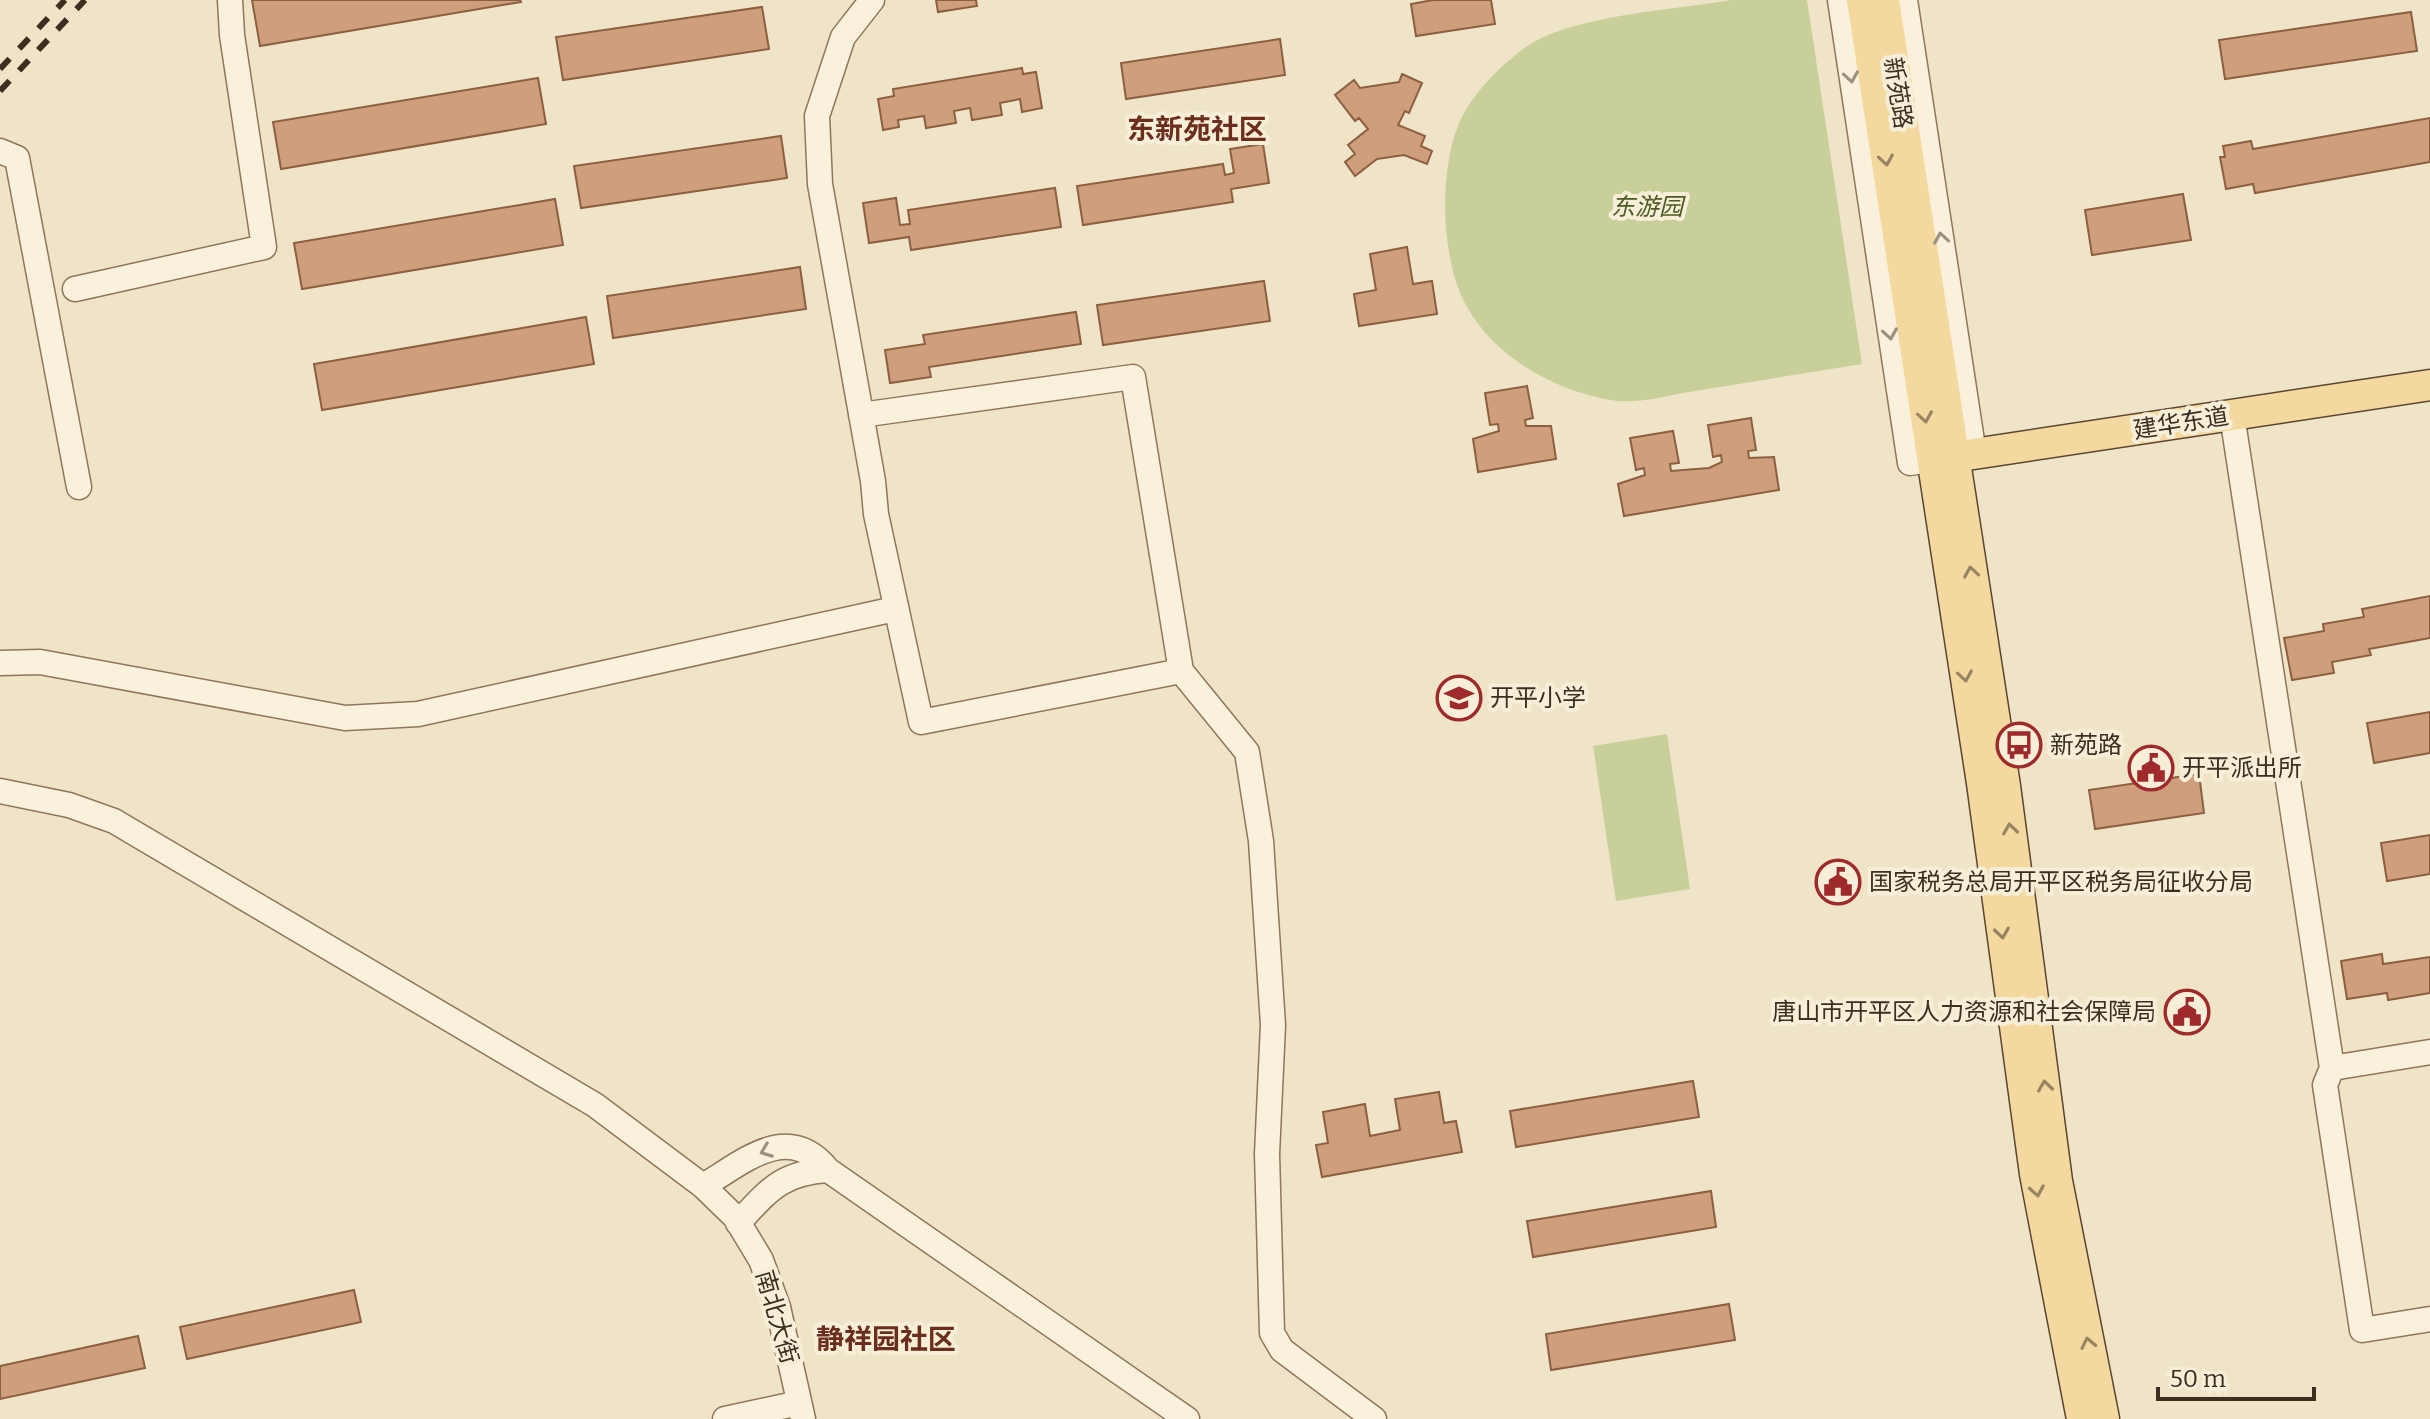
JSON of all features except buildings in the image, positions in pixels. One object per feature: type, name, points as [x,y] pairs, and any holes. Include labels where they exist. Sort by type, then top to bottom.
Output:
[{"type":"main road","name":"新苑路","points":[[1862,0],[1953,457],[1982,783],[2035,1174],[2082,1419]]},
{"type":"main road","name":"新苑路","points":[[1884,0],[2005,786],[2057,1181],[2104,1419]]},
{"type":"main road","name":"建华东道","points":[[1953,457],[2430,385]]},
{"type":"street","points":[[75,289],[264,247],[232,35],[230,0]]},
{"type":"street","points":[[872,0],[843,37],[817,116],[820,184],[873,481],[876,514],[921,722],[1181,671]]},
{"type":"street","points":[[1840,0],[1910,463],[1953,457],[1905,0]]},
{"type":"street","points":[[0,151],[17,158],[79,487]]},
{"type":"street","points":[[861,415],[1133,377],[1181,671],[1247,752],[1261,841],[1273,1025],[1267,1154],[1272,1333],[1282,1350],[1374,1419]]},
{"type":"street","points":[[2232,415],[2332,1068],[2325,1085],[2362,1330],[2430,1319]]},
{"type":"street","points":[[0,663],[40,662],[345,718],[375,719],[418,714],[895,609]]},
{"type":"street","name":"南北大街","points":[[0,791],[69,805],[114,821],[595,1105],[703,1186],[738,1223],[761,1260],[778,1307],[801,1411]]},
{"type":"street","points":[[2332,1068],[2430,1052]]},
{"type":"street","points":[[703,1186],[773,1147],[793,1146],[815,1154],[828,1170],[1187,1419]]},
{"type":"street","points":[[738,1223],[781,1180],[795,1174],[828,1170]]},
{"type":"street","points":[[725,1419],[801,1411]]},
{"type":"green space","name":"东游园","points":[[1731,0],[1807,0],[1862,364],[1631,401],[1589,395],[1548,380],[1528,369],[1494,342],[1467,307],[1458,287],[1451,265],[1445,213],[1448,162],[1461,119],[1473,99],[1498,70],[1526,47],[1546,36],[1624,15]]},
{"type":"green space","points":[[1667,734],[1690,889],[1616,901],[1593,746]]},
{"type":"railway","points":[[0,69],[65,0]]},
{"type":"railway","points":[[0,91],[85,0]]},
{"type":"place","name":"开平小学","points":[[1459,698]]},
{"type":"place","name":"新苑路","points":[[2019,745]]},
{"type":"place","name":"开平派出所","points":[[2151,768]]},
{"type":"place","name":"国家税务总局开平区税务局征收分局","points":[[1838,882]]},
{"type":"place","name":"唐山市开平区人力资源和社会保障局","points":[[2187,1012]]},
{"type":"district","name":"东新苑社区","points":[[1197,129]]},
{"type":"district","name":"静祥园社区","points":[[886,1339]]}]
